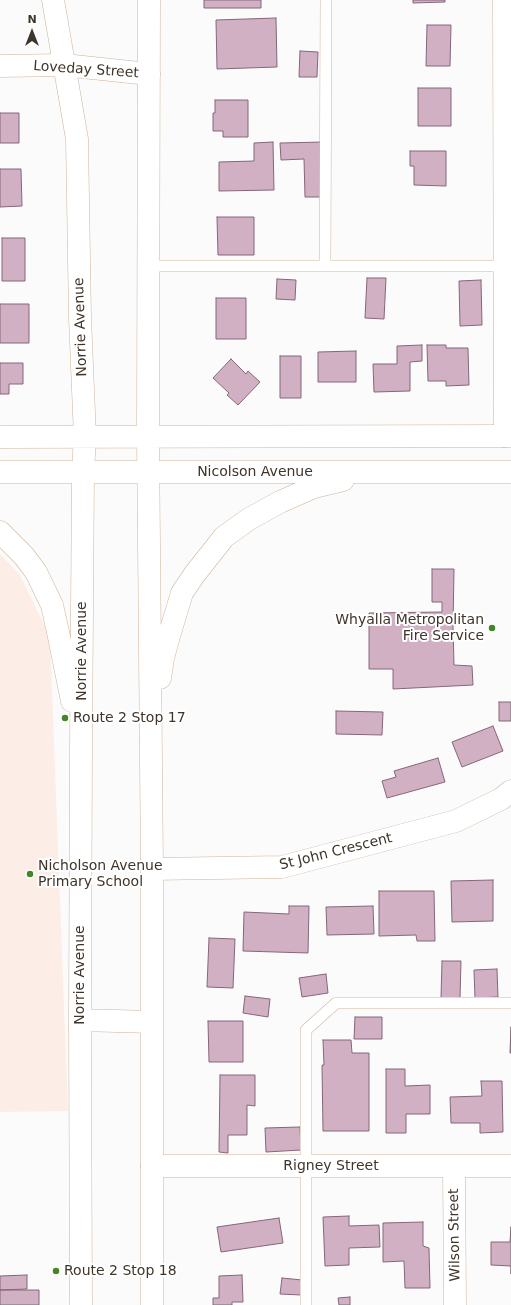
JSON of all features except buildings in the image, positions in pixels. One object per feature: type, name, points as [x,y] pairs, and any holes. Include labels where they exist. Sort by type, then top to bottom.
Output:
[{"type":"main road","name":"Norrie Avenue","points":[[53,0],[78,139],[80,318],[85,437],[83,471],[81,750],[81,1305]]},
{"type":"main road","points":[[149,0],[148,436],[152,869],[152,1305]]},
{"type":"main road","points":[[0,437],[508,436],[508,266],[504,0]]},
{"type":"main road","name":"Loveday Street","points":[[0,66],[64,65],[149,74]]},
{"type":"main road","name":"Nicolson Avenue","points":[[0,472],[511,472]]},
{"type":"main road","points":[[151,740],[163,658],[182,592],[224,537],[249,519],[280,502],[314,487],[380,472]]},
{"type":"main road","points":[[0,532],[24,556],[36,572],[52,605],[81,750]]},
{"type":"main road","name":"St John Crescent","points":[[152,869],[282,867],[456,821],[501,799],[511,791]]},
{"type":"main road","points":[[80,1020],[152,1022]]},
{"type":"main road","name":"Rigney Street","points":[[152,1166],[511,1166]]},
{"type":"main road","name":"Wilson Street","points":[[454,1166],[455,1305]]},
{"type":"lane","points":[[325,266],[326,0]]},
{"type":"lane","points":[[148,266],[508,266]]},
{"type":"lane","points":[[306,1305],[306,1030],[336,1003],[511,1003]]},
{"type":"shaded area","name":"Nicholson Avenue Primary School","points":[[0,554],[20,575],[50,637],[68,1111],[0,1112]]},
{"type":"place","name":"Whyalla Metropolitan Fire Service","points":[[492,628]]},
{"type":"place","name":"Route 2 Stop 17","points":[[65,718]]},
{"type":"place","name":"Nicholson Avenue Primary School","points":[[30,874]]},
{"type":"place","name":"Route 2 Stop 18","points":[[56,1271]]}]
